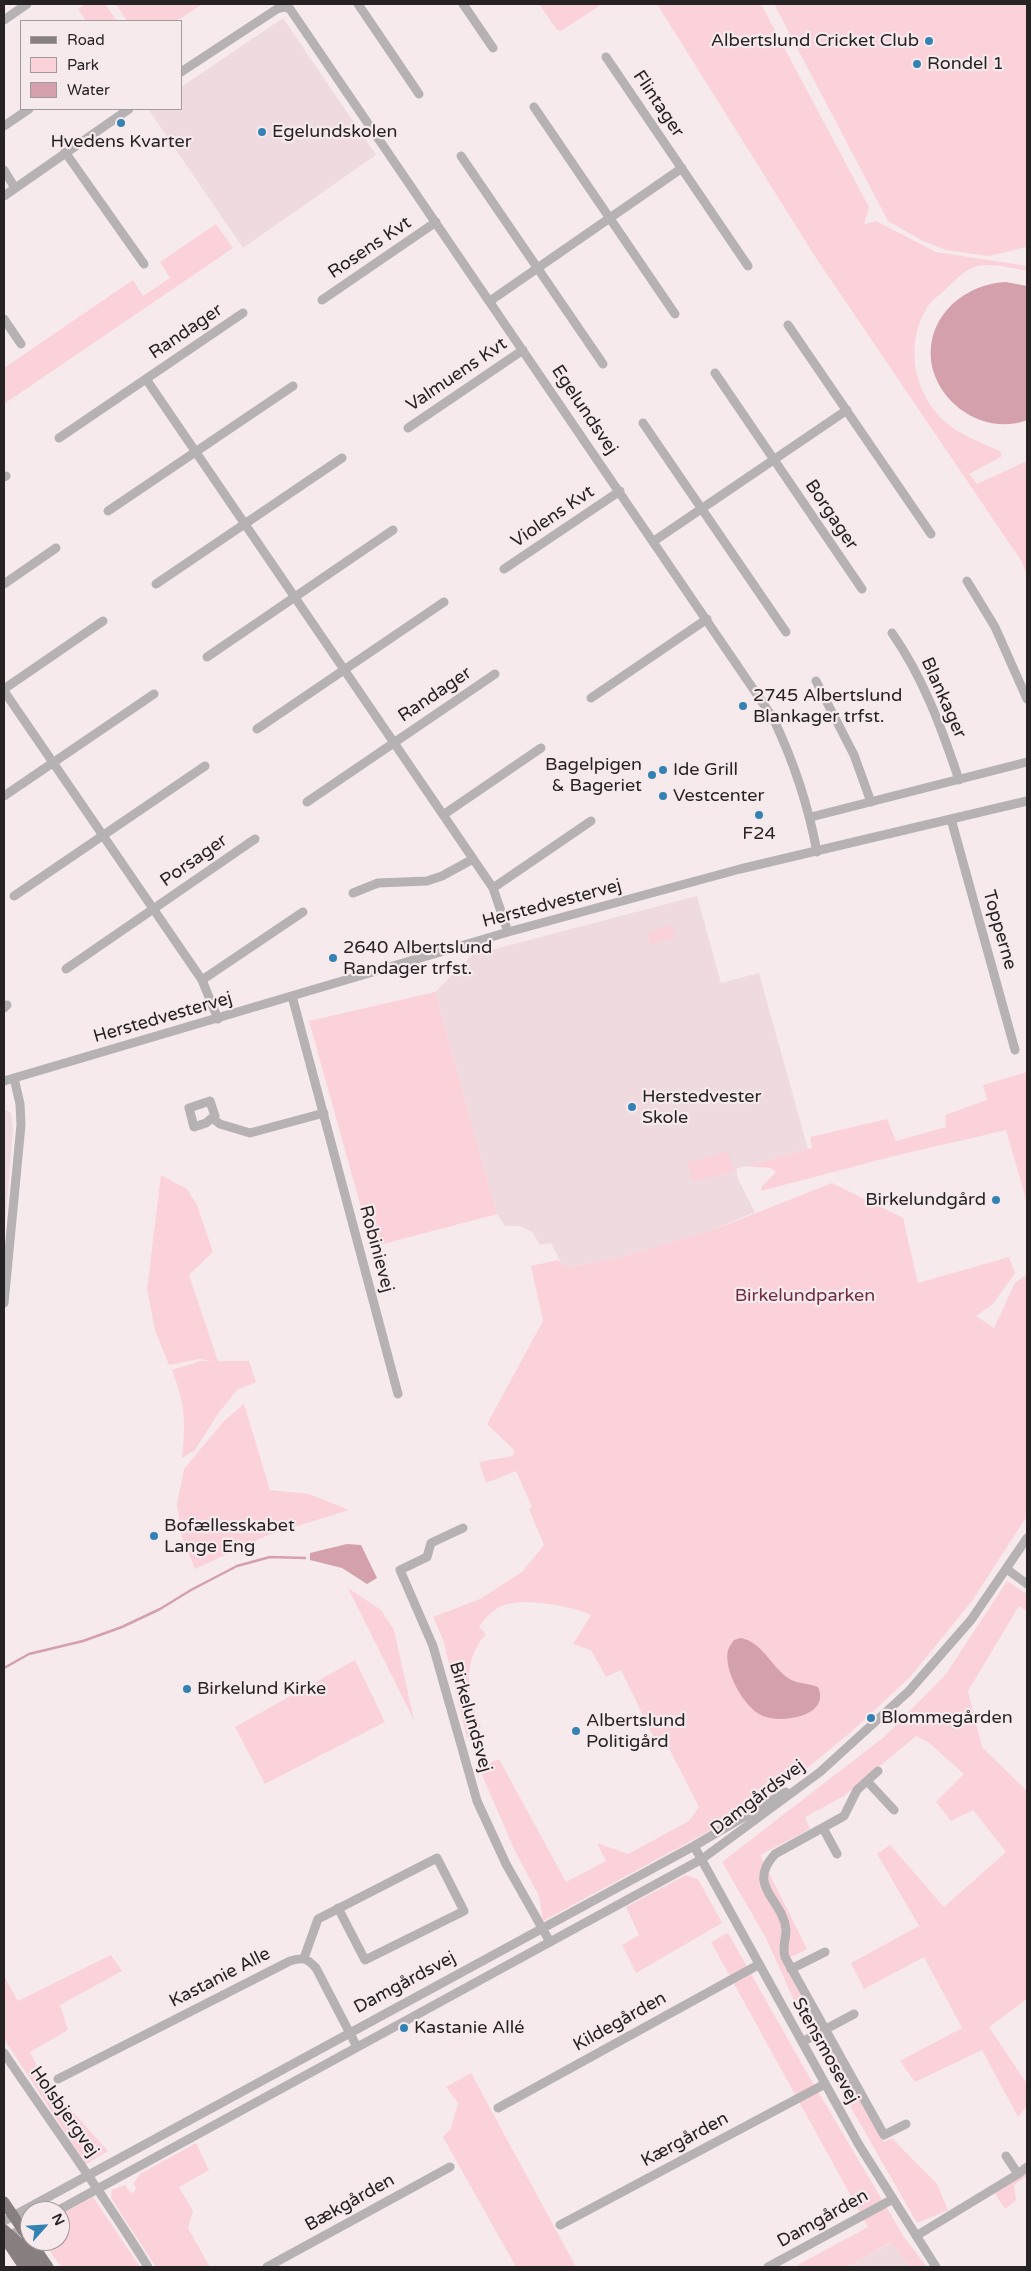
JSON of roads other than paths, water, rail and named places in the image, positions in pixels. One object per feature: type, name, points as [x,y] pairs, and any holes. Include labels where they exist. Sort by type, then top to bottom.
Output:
[{"type":"main road","points":[[4,2202],[6,2228],[24,2267]]},
{"type":"main road","points":[[6,2228],[20,2228]]},
{"type":"main road","points":[[6,2228],[37,2267]]},
{"type":"main road","points":[[39,2251],[48,2267]]},
{"type":"street","points":[[4,20],[27,4]]},
{"type":"street","points":[[358,4],[419,94]]},
{"type":"street","points":[[463,4],[493,48]]},
{"type":"street","name":"Egelundsvej","points":[[182,71],[277,9],[284,5],[290,9],[773,718],[797,772],[811,817],[817,852]]},
{"type":"street","name":"Flintager","points":[[606,57],[748,266]]},
{"type":"street","points":[[534,107],[675,314]]},
{"type":"street","points":[[4,126],[28,110]]},
{"type":"street","points":[[4,196],[127,110]]},
{"type":"street","points":[[65,152],[144,264]]},
{"type":"street","points":[[461,156],[603,364]]},
{"type":"street","points":[[490,301],[682,168]]},
{"type":"street","points":[[4,170],[15,188]]},
{"type":"street","name":"Rosens Kvt","points":[[322,300],[436,222]]},
{"type":"street","name":"Randager","points":[[59,438],[243,312]]},
{"type":"street","points":[[4,320],[21,344]]},
{"type":"street","points":[[788,325],[931,534]]},
{"type":"street","name":"Valmuens Kvt","points":[[408,428],[523,350]]},
{"type":"street","name":"Borgager","points":[[715,372],[862,589]]},
{"type":"street","name":"Randager","points":[[146,379],[493,888],[508,932]]},
{"type":"street","points":[[108,511],[293,386]]},
{"type":"street","points":[[654,542],[846,410]]},
{"type":"street","points":[[643,423],[786,632]]},
{"type":"street","points":[[156,584],[342,458]]},
{"type":"street","name":"Violens Kvt","points":[[504,569],[620,491]]},
{"type":"street","points":[[208,658],[393,530]]},
{"type":"street","points":[[4,584],[56,548]]},
{"type":"street","points":[[967,581],[995,627],[1027,699]]},
{"type":"street","points":[[257,730],[444,602]]},
{"type":"street","points":[[591,698],[707,619]]},
{"type":"street","name":"Porsager","points":[[103,621],[4,690],[152,910],[202,980],[218,1019]]},
{"type":"street","name":"Blankager","points":[[892,632],[933,709],[959,780]]},
{"type":"street","name":"Randager","points":[[307,802],[495,674]]},
{"type":"street","points":[[816,681],[854,756],[871,802]]},
{"type":"street","points":[[4,796],[154,694]]},
{"type":"street","points":[[443,815],[541,748]]},
{"type":"street","points":[[811,817],[1027,762]]},
{"type":"street","points":[[14,896],[205,766]]},
{"type":"street","name":"Herstedvestervej","points":[[4,1081],[508,932],[740,869],[1027,801]]},
{"type":"street","name":"Topperne","points":[[951,819],[1015,1050]]},
{"type":"street","points":[[493,888],[591,821]]},
{"type":"street","name":"Porsager","points":[[66,969],[255,839]]},
{"type":"street","points":[[353,893],[378,883],[427,881],[442,876],[473,859]]},
{"type":"street","points":[[202,980],[303,912]]},
{"type":"street","name":"Robinievej","points":[[292,996],[398,1394]]},
{"type":"street","points":[[4,1303],[8,1210],[21,1125],[20,1104],[14,1078]]},
{"type":"street","points":[[212,1118],[220,1124],[250,1133],[324,1113]]},
{"type":"street","name":"Birkelundsvej","points":[[463,1528],[431,1543],[427,1557],[400,1570],[433,1646],[477,1801],[502,1856],[550,1942]]},
{"type":"street","name":"Damgårdsvej","points":[[70,2204],[702,1860],[820,1772],[909,1691],[971,1620],[1008,1570],[1027,1538]]},
{"type":"street","points":[[1008,1570],[1027,1584]]},
{"type":"street","points":[[878,1771],[857,1790],[844,1816],[775,1854],[768,1862],[764,1872],[764,1885],[786,1930],[782,1948],[792,1970],[884,2135],[906,2124]]},
{"type":"street","name":"Damgårdsvej","points":[[6,2228],[89,2175],[349,2031],[694,1846],[820,1772]]},
{"type":"street","points":[[867,1781],[894,1810]]},
{"type":"street","points":[[823,1828],[837,1854]]},
{"type":"street","name":"Stensmosevej","points":[[694,1846],[825,2084],[936,2267]]},
{"type":"street","points":[[338,1908],[365,1960],[464,1911],[437,1858],[338,1908],[318,1919],[304,1958],[316,1968],[357,2047]]},
{"type":"street","points":[[792,1970],[825,1952]]},
{"type":"street","name":"Kastanie Alle","points":[[58,2079],[290,1961],[304,1958]]},
{"type":"street","name":"Kildegården","points":[[498,2108],[758,1965]]},
{"type":"street","points":[[802,2042],[854,2014]]},
{"type":"street","name":"Holsbjergvej","points":[[4,2053],[98,2188],[148,2267]]},
{"type":"street","name":"Kærgården","points":[[560,2226],[825,2084]]},
{"type":"street","points":[[1006,2156],[1018,2174]]},
{"type":"street","name":"Bækgården","points":[[267,2267],[450,2167]]},
{"type":"street","points":[[916,2236],[1027,2168]]},
{"type":"street","name":"Damgården","points":[[768,2267],[893,2199]]},
{"type":"water","points":[[1006,282],[1027,286],[1027,420],[1013,424],[998,424],[983,421],[970,415],[947,396],[933,370],[931,353],[933,336],[939,322],[948,309],[960,298],[974,290],[989,284]]},
{"type":"water","points":[[347,1544],[361,1545],[377,1578],[367,1584],[342,1568],[310,1560],[310,1553]]},
{"type":"water","points":[[741,1638],[761,1649],[788,1678],[818,1687],[820,1697],[818,1705],[811,1711],[792,1718],[771,1718],[756,1712],[736,1688],[729,1668],[728,1649],[734,1640]]},
{"type":"waterway","points":[[4,1668],[29,1654],[83,1641],[122,1627],[160,1609],[237,1566],[270,1557],[305,1558]]},
{"type":"place","name":"Albertslund Cricket Club","points":[[929,41]]},
{"type":"place","name":"Rondel 1","points":[[917,64]]},
{"type":"place","name":"Hvedens Kvarter","points":[[121,123]]},
{"type":"place","name":"Egelundskolen","points":[[262,132]]},
{"type":"place","name":"2745 Albertslund Blankager trfst.","points":[[743,706]]},
{"type":"place","name":"Ide Grill","points":[[663,770]]},
{"type":"place","name":"Bagelpigen & Bageriet","points":[[652,775]]},
{"type":"place","name":"Vestcenter","points":[[663,796]]},
{"type":"place","name":"F24","points":[[759,815]]},
{"type":"place","name":"2640 Albertslund Randager trfst.","points":[[333,958]]},
{"type":"place","name":"Herstedvester Skole","points":[[632,1107]]},
{"type":"place","name":"Birkelundgård","points":[[996,1200]]},
{"type":"place","name":"Bofællesskabet Lange Eng","points":[[154,1536]]},
{"type":"place","name":"Birkelund Kirke","points":[[187,1689]]},
{"type":"place","name":"Blommegården","points":[[871,1718]]},
{"type":"place","name":"Albertslund Politigård","points":[[576,1731]]},
{"type":"place","name":"Kastanie Allé","points":[[404,2028]]},
{"type":"park label","name":"Birkelundparken","points":[[805,1296]]}]
